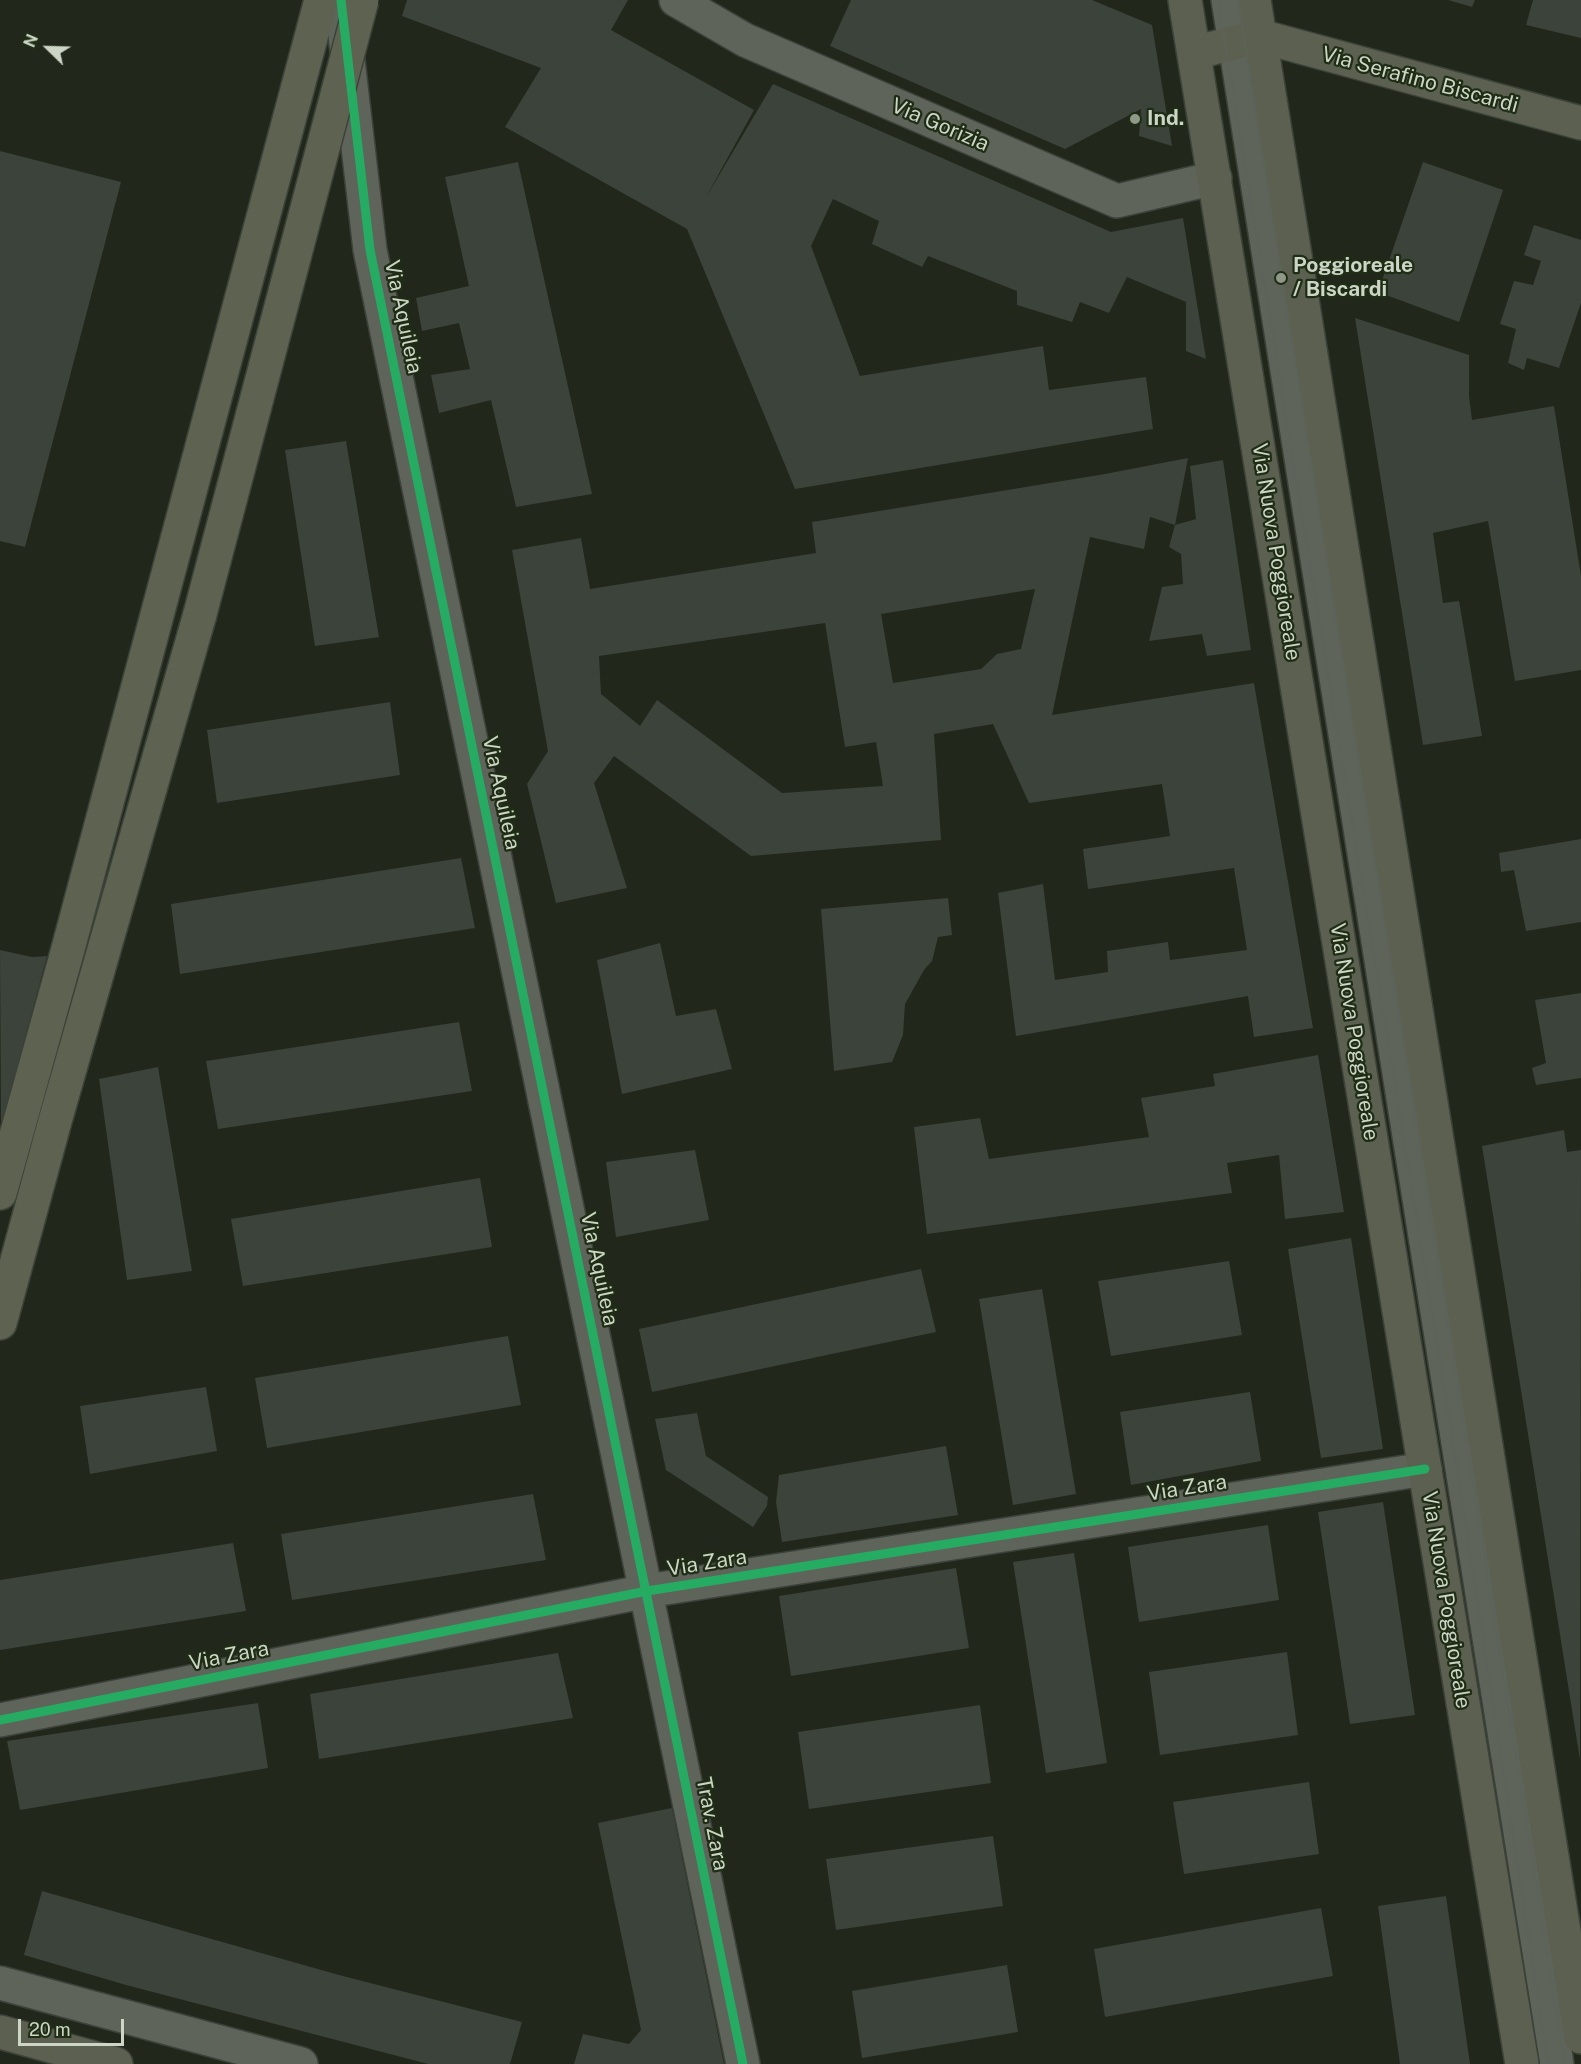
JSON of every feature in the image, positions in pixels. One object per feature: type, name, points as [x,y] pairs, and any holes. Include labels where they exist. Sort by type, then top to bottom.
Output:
[{"type":"highway","points":[[0,1193],[68,949],[321,0]]},
{"type":"highway","points":[[0,1323],[55,1121],[200,614],[362,0]]},
{"type":"main road","name":"Via Nuova Poggioreale","points":[[1185,0],[1522,2064]]},
{"type":"main road","points":[[1254,0],[1248,39],[1581,2037]]},
{"type":"main road","points":[[1194,53],[1248,39]]},
{"type":"main road","name":"Via Serafino Biscardi","points":[[1248,39],[1581,123]]},
{"type":"main road","points":[[0,2032],[116,2064]]},
{"type":"street","name":"Via Aquileia","points":[[341,0],[370,249],[647,1591]]},
{"type":"street","name":"Via Gorizia","points":[[676,0],[745,40],[1118,201],[1215,178]]},
{"type":"street","points":[[1228,0],[1248,39],[1557,2064]]},
{"type":"street","name":"Via Zara","points":[[0,1720],[647,1591],[1425,1469]]},
{"type":"street","name":"Trav. Zara","points":[[647,1591],[743,2064]]},
{"type":"street","points":[[0,1983],[301,2064]]},
{"type":"building","points":[[407,0],[628,0],[611,30],[754,110],[705,199],[773,84],[1111,232],[1183,218],[1206,359],[1186,351],[1186,302],[1127,277],[1109,313],[1080,302],[1072,322],[1017,305],[1017,291],[928,256],[922,267],[872,244],[879,221],[833,199],[811,246],[860,376],[1043,346],[1049,390],[1146,377],[1153,429],[795,489],[687,229],[505,127],[541,68],[402,16]]},
{"type":"building","points":[[851,0],[1092,0],[1152,25],[1172,146],[1139,136],[1141,109],[1065,149],[830,46]]},
{"type":"building","points":[[1448,0],[1475,0],[1472,7]]},
{"type":"building","points":[[1533,0],[1581,0],[1581,38],[1526,25]]},
{"type":"building","points":[[0,151],[121,182],[25,547],[0,541]]},
{"type":"building","points":[[518,162],[592,494],[516,507],[491,400],[439,413],[431,375],[470,369],[459,323],[422,331],[416,298],[469,286],[445,177]]},
{"type":"building","points":[[1423,162],[1503,190],[1459,322],[1378,292]]},
{"type":"building","points":[[1534,225],[1581,240],[1581,303],[1559,368],[1527,358],[1524,370],[1508,363],[1516,329],[1500,324],[1514,281],[1533,285],[1541,261],[1524,255]]},
{"type":"building","points":[[1355,318],[1469,355],[1469,396],[1472,420],[1554,406],[1581,576],[1581,670],[1515,681],[1488,521],[1433,533],[1443,603],[1459,601],[1482,736],[1423,745]]},
{"type":"building","points":[[346,441],[379,637],[315,646],[285,450]]},
{"type":"building","points":[[1188,458],[1175,525],[1150,517],[1144,549],[1090,537],[1052,715],[1254,683],[1313,1028],[1254,1037],[1248,996],[1016,1036],[998,893],[1043,884],[1055,980],[1108,972],[1107,951],[1168,942],[1170,960],[1247,950],[1234,868],[1088,889],[1083,849],[1170,836],[1162,784],[1029,803],[993,724],[934,734],[941,840],[751,856],[614,756],[594,783],[627,888],[556,903],[527,784],[548,751],[512,550],[581,538],[590,589],[816,553],[812,522],[1105,474]],"holes":[[[1035,589],[1021,649],[997,654],[981,669],[893,683],[881,614]],[[825,623],[845,747],[876,742],[883,786],[782,793],[657,700],[640,726],[601,694],[599,656]]]},
{"type":"building","points":[[1223,460],[1251,650],[1207,656],[1202,634],[1149,641],[1162,587],[1183,584],[1181,554],[1169,547],[1175,525],[1196,519],[1190,466]]},
{"type":"building","points":[[390,702],[400,775],[217,803],[207,730]]},
{"type":"building","points":[[1581,839],[1581,922],[1526,931],[1514,870],[1501,872],[1499,853]]},
{"type":"building","points":[[461,858],[475,928],[180,974],[171,904]]},
{"type":"building","points":[[948,898],[952,935],[938,937],[932,961],[924,970],[905,1004],[903,1035],[892,1062],[834,1071],[821,909]]},
{"type":"building","points":[[660,943],[676,1016],[716,1009],[732,1069],[622,1094],[597,960]]},
{"type":"building","points":[[0,950],[32,957],[47,956],[1,1127]]},
{"type":"building","points":[[1581,993],[1581,1078],[1536,1085],[1532,1068],[1546,1063],[1535,1000]]},
{"type":"building","points":[[459,1022],[472,1091],[218,1129],[206,1061]]},
{"type":"building","points":[[1318,1055],[1344,1212],[1285,1219],[1279,1155],[1227,1163],[1232,1193],[927,1234],[914,1127],[980,1118],[989,1159],[1149,1137],[1141,1098],[1215,1086],[1213,1074]]},
{"type":"building","points":[[158,1067],[192,1271],[127,1280],[99,1079]]},
{"type":"building","points":[[1564,1130],[1567,1152],[1581,1150],[1580,1760],[1482,1146]]},
{"type":"building","points":[[695,1150],[709,1220],[616,1237],[606,1162]]},
{"type":"building","points":[[480,1178],[492,1247],[243,1286],[231,1219]]},
{"type":"building","points":[[1351,1238],[1383,1449],[1321,1458],[1288,1249]]},
{"type":"building","points":[[1229,1261],[1242,1335],[1111,1356],[1098,1281]]},
{"type":"building","points":[[921,1269],[936,1332],[652,1392],[639,1329]]},
{"type":"building","points":[[1042,1289],[1076,1494],[1013,1505],[979,1299]]},
{"type":"building","points":[[508,1336],[521,1405],[267,1448],[255,1378]]},
{"type":"building","points":[[206,1387],[217,1451],[90,1474],[80,1406]]},
{"type":"building","points":[[1250,1392],[1261,1461],[1131,1485],[1120,1412]]},
{"type":"building","points":[[697,1413],[706,1456],[768,1497],[767,1506],[753,1527],[666,1470],[655,1419]]},
{"type":"building","points":[[946,1446],[958,1515],[782,1542],[776,1502],[779,1475]]},
{"type":"building","points":[[533,1494],[546,1560],[292,1600],[281,1534]]},
{"type":"building","points":[[1383,1502],[1415,1715],[1350,1724],[1318,1512]]},
{"type":"building","points":[[1268,1525],[1279,1600],[1139,1622],[1128,1547]]},
{"type":"building","points":[[233,1543],[246,1611],[0,1650],[0,1580]]},
{"type":"building","points":[[1074,1553],[1107,1763],[1046,1773],[1013,1562]]},
{"type":"building","points":[[956,1568],[969,1648],[791,1676],[779,1596]]},
{"type":"building","points":[[1287,1652],[1298,1735],[1160,1755],[1149,1672]]},
{"type":"building","points":[[558,1653],[573,1718],[319,1759],[310,1694]]},
{"type":"building","points":[[258,1703],[268,1768],[20,1810],[7,1741]]},
{"type":"building","points":[[980,1705],[991,1783],[809,1809],[798,1732]]},
{"type":"building","points":[[1309,1782],[1319,1854],[1184,1874],[1173,1802]]},
{"type":"building","points":[[672,1808],[724,2064],[574,2064],[583,2034],[629,2044],[641,2030],[598,1823]]},
{"type":"building","points":[[993,1836],[1003,1906],[836,1930],[826,1859]]},
{"type":"building","points":[[42,1891],[339,1975],[522,2022],[510,2064],[428,2064],[126,1985],[24,1955]]},
{"type":"building","points":[[1446,1896],[1470,2064],[1400,2064],[1378,1906]]},
{"type":"building","points":[[1321,1908],[1333,1976],[1105,2017],[1094,1949]]},
{"type":"building","points":[[1007,1965],[1018,2032],[862,2058],[852,1991]]},
{"type":"tram line","points":[[1218,0],[1448,1410],[1548,2064]]},
{"type":"tram line","points":[[1238,0],[1565,2064]]},
{"type":"cycle path","points":[[341,0],[370,250],[743,2064]]},
{"type":"cycle path","points":[[0,1720],[647,1591],[1425,1469]]},
{"type":"place","name":"Ind.","points":[[1135,119]]},
{"type":"place","name":"Poggioreale / Biscardi","points":[[1281,278]]}]
